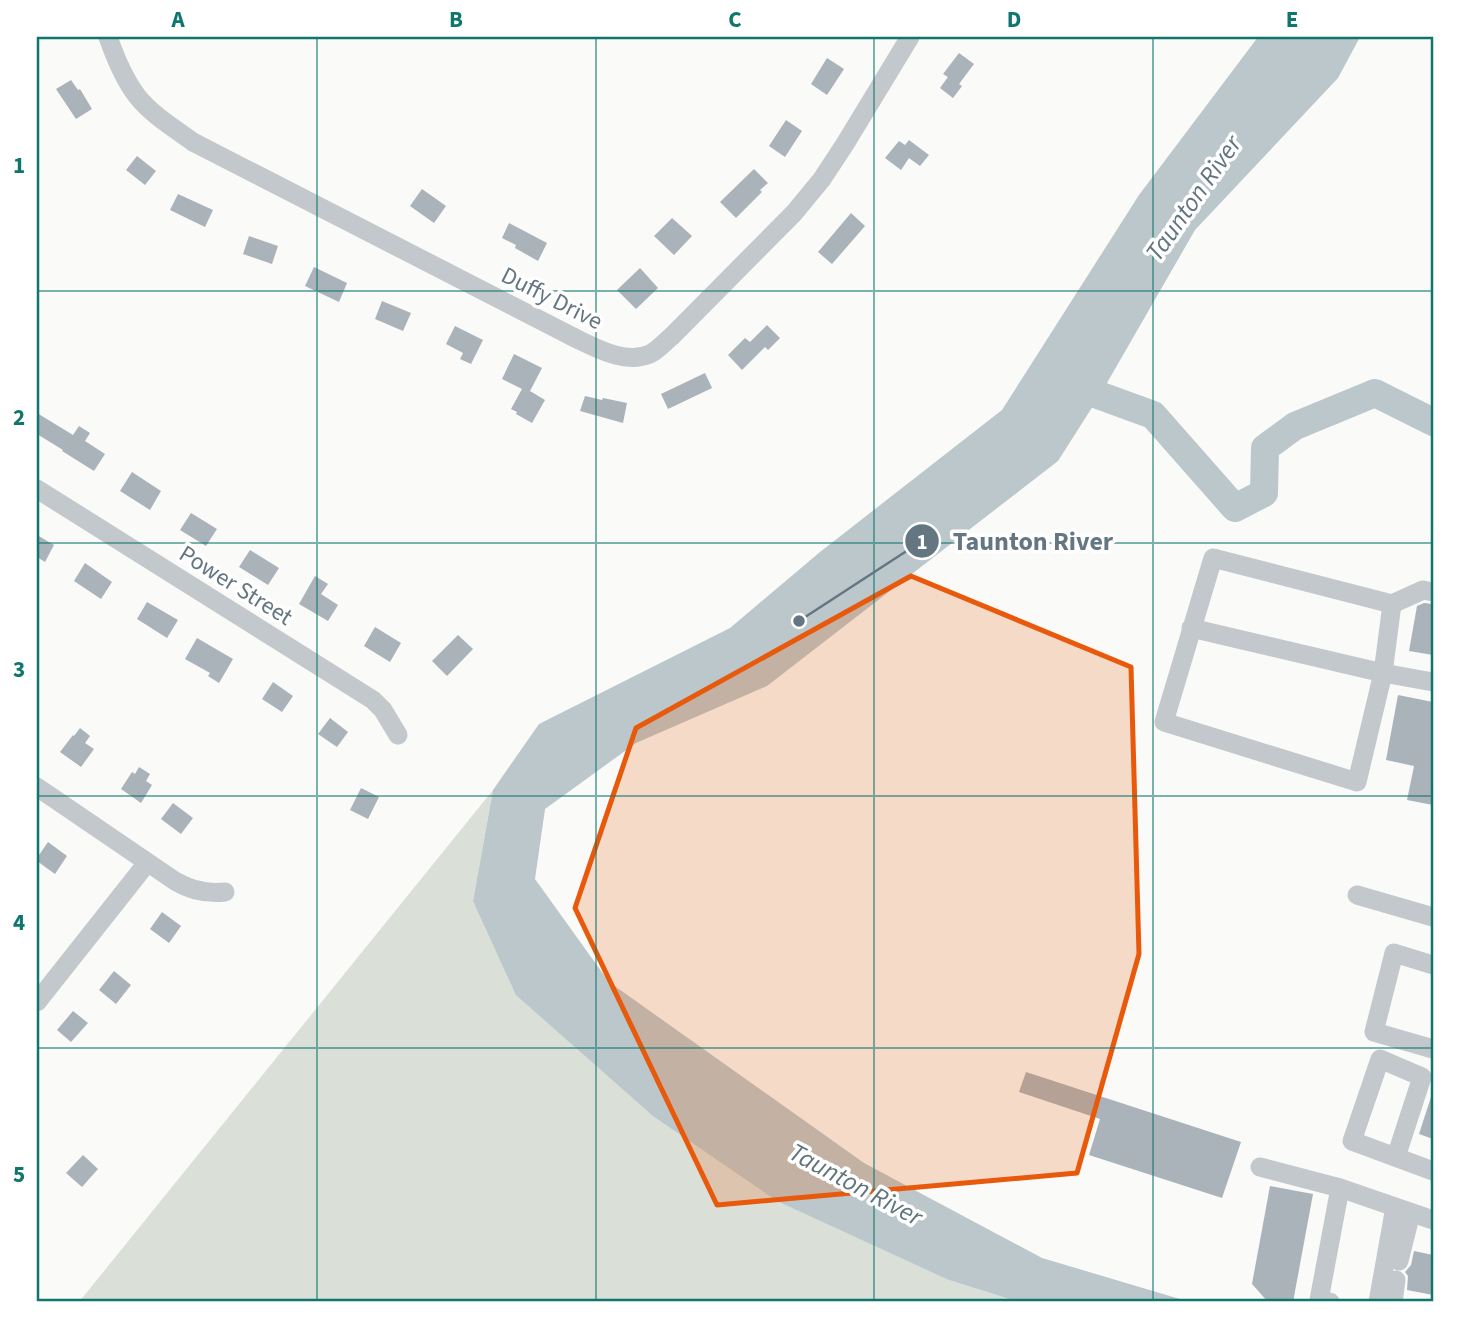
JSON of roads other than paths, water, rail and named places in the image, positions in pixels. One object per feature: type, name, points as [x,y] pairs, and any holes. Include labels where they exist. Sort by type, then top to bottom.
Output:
[{"type":"street","name":"Duffy Drive","points":[[107,37],[138,98],[193,142],[579,340],[604,352],[628,357],[648,355],[673,336],[794,213],[830,168],[910,37]]},
{"type":"street","name":"Power Street","points":[[37,489],[373,700],[383,710],[398,735]]},
{"type":"street","points":[[1392,604],[1383,673],[1357,782],[1164,722],[1213,558],[1392,604],[1423,590],[1433,592]]},
{"type":"street","points":[[1191,628],[1383,673],[1433,682]]},
{"type":"street","points":[[37,787],[186,888],[214,894],[225,892]]},
{"type":"street","points":[[37,1002],[147,863]]},
{"type":"street","points":[[1357,895],[1433,917]]},
{"type":"street","points":[[1433,965],[1394,953],[1374,1032],[1433,1049]]},
{"type":"street","points":[[1396,1157],[1428,1078],[1380,1059],[1352,1141],[1433,1171]]},
{"type":"street","points":[[1259,1167],[1340,1188],[1433,1220]]},
{"type":"street","points":[[1330,1302],[1319,1300],[1340,1188]]},
{"type":"street","points":[[1393,1302],[1403,1210]]},
{"type":"street","points":[[1378,1302],[1403,1210]]},
{"type":"water","points":[[1258,37],[1360,37],[1338,78],[1195,230],[1100,395],[1058,461],[767,686],[636,743],[545,809],[535,879],[609,982],[864,1163],[1042,1258],[1190,1302],[1019,1302],[949,1280],[777,1201],[653,1116],[516,995],[473,901],[493,790],[539,724],[730,628],[820,552],[1002,410],[1139,195]]},
{"type":"waterway","points":[[1068,384],[1153,415],[1235,508],[1264,493],[1265,448],[1295,426],[1375,393],[1433,422]]},
{"type":"place","name":"Taunton River","points":[[799,621]]}]
